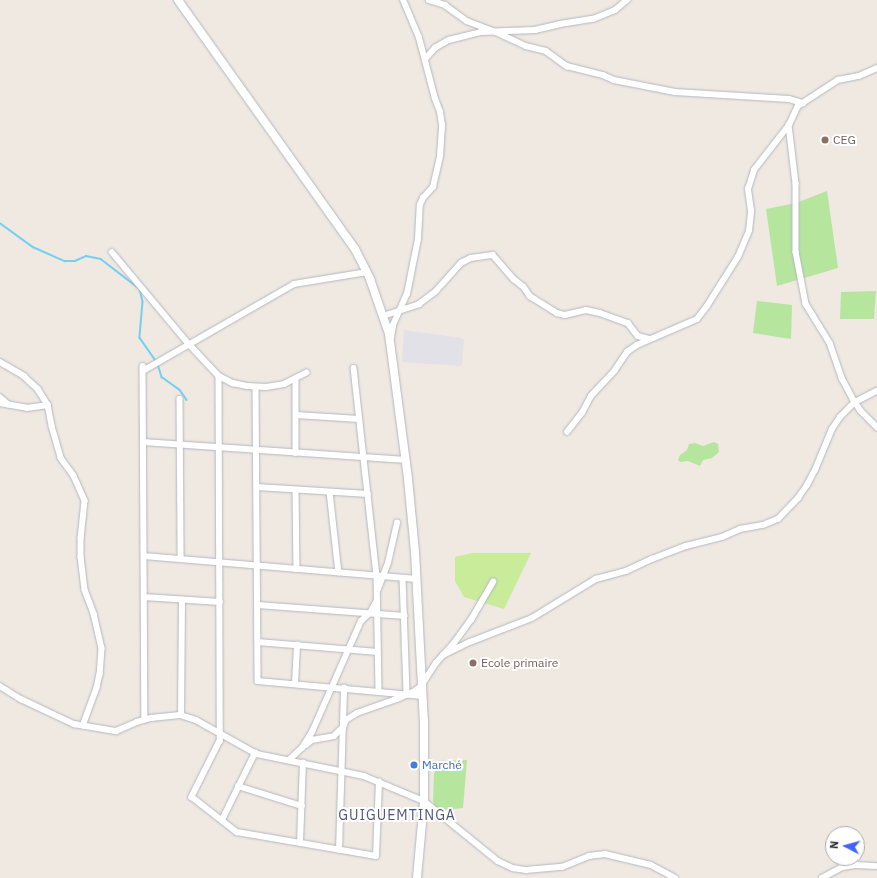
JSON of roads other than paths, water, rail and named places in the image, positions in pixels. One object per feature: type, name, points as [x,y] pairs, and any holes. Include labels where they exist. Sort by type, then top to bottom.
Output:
[{"type":"street","points":[[178,0],[355,249],[367,272],[383,316],[390,342],[406,460],[417,579],[421,686],[424,721],[424,800],[417,878]]},
{"type":"street","points":[[390,342],[394,326],[407,294],[418,239],[420,205],[423,198],[433,187],[441,144],[442,125],[440,112],[434,99],[419,38],[402,0]]},
{"type":"street","points":[[429,0],[445,5],[467,21],[526,46],[546,51],[567,66],[603,74],[614,80],[675,92],[789,99],[803,103]]},
{"type":"street","points":[[425,59],[435,48],[449,40],[482,32],[535,30],[560,24],[593,19],[615,10],[627,0]]},
{"type":"street","points":[[567,432],[582,413],[591,396],[615,370],[627,352],[650,339],[697,319],[727,276],[738,257],[749,231],[751,211],[748,189],[754,170],[789,124],[798,106],[838,80],[859,76],[877,68]]},
{"type":"street","points":[[789,124],[796,184],[796,252],[806,304],[830,343],[842,378],[855,402],[861,411],[877,427]]},
{"type":"street","points":[[112,252],[189,344],[219,376],[233,383],[256,387],[284,384],[306,373]]},
{"type":"street","points":[[383,316],[419,304],[435,292],[462,263],[471,258],[493,255],[515,280],[524,287],[530,296],[558,313],[566,315],[586,310],[600,313],[628,323],[638,336],[650,339]]},
{"type":"street","points":[[145,719],[143,369],[294,284],[367,272]]},
{"type":"street","points":[[0,362],[24,376],[38,389],[48,405],[61,458],[70,468],[85,501],[81,538],[81,557],[85,590],[94,614],[102,648],[100,674],[97,688],[83,726]]},
{"type":"street","points":[[354,368],[368,494],[380,576]]},
{"type":"street","points":[[219,376],[220,741],[192,797],[237,832],[376,856],[379,782]]},
{"type":"street","points":[[296,379],[296,453]]},
{"type":"street","points":[[256,387],[258,681],[422,696]]},
{"type":"street","points":[[443,655],[470,642],[532,618],[596,579],[626,571],[686,546],[722,537],[740,529],[763,525],[778,519],[798,498],[807,485],[832,429],[840,417],[855,402],[877,390]]},
{"type":"street","points":[[0,396],[8,405]]},
{"type":"street","points":[[180,399],[181,559]]},
{"type":"street","points":[[0,403],[27,408],[48,405]]},
{"type":"street","points":[[296,415],[359,419]]},
{"type":"street","points":[[143,442],[406,460]]},
{"type":"street","points":[[257,487],[368,494]]},
{"type":"street","points":[[296,490],[297,569]]},
{"type":"street","points":[[330,492],[339,573]]},
{"type":"street","points":[[378,692],[377,596],[380,576],[394,542],[398,523]]},
{"type":"street","points":[[144,556],[417,579]]},
{"type":"street","points":[[403,578],[407,694]]},
{"type":"street","points":[[289,760],[312,740],[334,736],[343,727],[346,720],[357,713],[407,694],[421,686],[471,620],[493,582]]},
{"type":"street","points":[[302,748],[312,732],[361,621],[370,613],[377,596]]},
{"type":"street","points":[[144,597],[220,602]]},
{"type":"street","points":[[182,600],[182,715]]},
{"type":"street","points":[[258,604],[405,616]]},
{"type":"street","points":[[258,642],[378,652]]},
{"type":"street","points":[[296,684],[297,645]]},
{"type":"street","points":[[0,686],[58,717],[83,726],[116,731],[145,719],[182,715],[196,720],[255,753],[364,776],[424,800],[498,861],[513,868],[526,870],[562,868],[589,856],[605,854],[651,865],[675,878]]},
{"type":"street","points":[[339,850],[344,688]]},
{"type":"street","points":[[222,820],[255,753]]},
{"type":"street","points":[[300,843],[303,763]]},
{"type":"street","points":[[238,786],[302,806]]},
{"type":"street","points":[[822,878],[843,867],[856,865],[877,866]]},
{"type":"waterway","points":[[0,223],[33,247],[65,261],[75,261],[86,256],[101,259],[140,289],[143,302],[140,338],[156,361]]},
{"type":"waterway","points":[[158,364],[162,377],[180,390],[187,400]]},
{"type":"place","name":"CEG","points":[[825,140]]},
{"type":"place","name":"Ecole primaire","points":[[473,663]]},
{"type":"place","name":"Marché","points":[[414,765]]},
{"type":"district","name":"GUIGUEMTINGA","points":[[397,815]]}]
